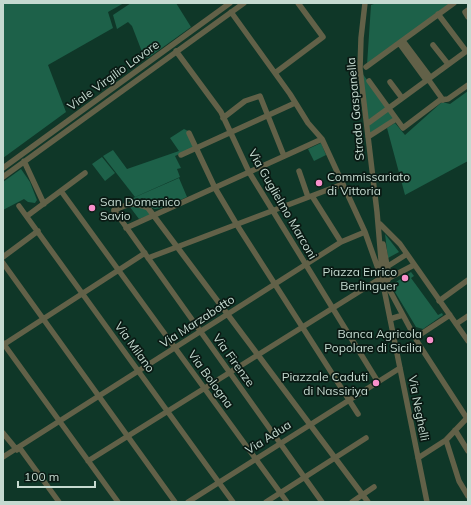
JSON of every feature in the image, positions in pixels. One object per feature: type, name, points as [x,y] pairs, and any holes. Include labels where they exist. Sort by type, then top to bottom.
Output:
[{"type":"street","name":"Viale Virgilio Lavore","points":[[3,168],[230,3]]},
{"type":"street","points":[[3,176],[244,3]]},
{"type":"street","points":[[275,73],[323,36],[298,3]]},
{"type":"street","name":"Strada Gaspanella","points":[[365,3],[361,38],[360,69],[384,276]]},
{"type":"street","points":[[366,68],[454,3]]},
{"type":"street","points":[[468,10],[465,12],[468,17]]},
{"type":"street","points":[[231,12],[275,73],[308,123],[322,139],[365,232],[389,289],[415,338],[468,418],[446,440],[418,458]]},
{"type":"street","points":[[367,124],[467,49],[440,13]]},
{"type":"street","points":[[401,42],[443,100]]},
{"type":"street","points":[[433,45],[448,64]]},
{"type":"street","points":[[165,50],[170,56]]},
{"type":"street","name":"Via Guglielmo Marconi","points":[[176,52],[223,118],[250,172],[378,382]]},
{"type":"street","points":[[369,81],[403,128],[440,100],[448,99],[468,85]]},
{"type":"street","points":[[390,82],[402,98]]},
{"type":"street","points":[[223,118],[245,101],[260,96],[284,156]]},
{"type":"street","points":[[181,155],[295,103]]},
{"type":"street","points":[[368,137],[396,118]]},
{"type":"street","points":[[189,133],[214,188],[274,285],[358,414]]},
{"type":"street","points":[[126,228],[322,139]]},
{"type":"street","points":[[24,162],[44,204]]},
{"type":"street","points":[[299,171],[310,196],[341,242]]},
{"type":"street","points":[[27,216],[85,174]]},
{"type":"street","points":[[118,502],[3,344],[118,270],[146,256],[237,225],[343,184]]},
{"type":"street","name":"Via Bologna","points":[[61,191],[287,502]]},
{"type":"street","name":"Via Firenze","points":[[154,215],[148,208],[140,204],[130,203],[114,210],[322,502]]},
{"type":"street","name":"Via Milano","points":[[19,206],[233,502]]},
{"type":"street","name":"Strada Gaspanella","points":[[377,212],[386,266],[384,276]]},
{"type":"street","points":[[154,215],[368,502]]},
{"type":"street","points":[[380,224],[400,244],[468,341]]},
{"type":"street","points":[[3,256],[38,231]]},
{"type":"street","name":"Via Marzabotto","points":[[3,457],[341,242],[365,232]]},
{"type":"street","points":[[369,242],[379,241]]},
{"type":"street","points":[[386,266],[407,254]]},
{"type":"street","points":[[3,263],[175,502]]},
{"type":"street","points":[[88,461],[384,276],[414,265]]},
{"type":"street","points":[[384,276],[390,319]]},
{"type":"street","points":[[439,301],[468,280]]},
{"type":"street","points":[[389,289],[390,319]]},
{"type":"street","points":[[390,319],[403,315]]},
{"type":"street","points":[[415,338],[450,316]]},
{"type":"street","points":[[456,324],[468,316]]},
{"type":"street","name":"Via Neghelli","points":[[390,319],[427,502]]},
{"type":"street","name":"Via Adua","points":[[188,502],[400,368]]},
{"type":"street","points":[[455,430],[468,451]]},
{"type":"street","points":[[3,433],[22,452],[59,502]]},
{"type":"street","points":[[266,502],[366,438]]},
{"type":"street","points":[[446,440],[459,480],[468,496]]},
{"type":"street","points":[[352,502],[374,487]]},
{"type":"green space","points":[[3,3],[124,3],[108,12],[113,28],[48,65],[66,112],[3,158]]},
{"type":"green space","points":[[131,3],[176,3],[191,27],[148,58],[144,57],[132,26],[128,22],[117,29],[113,15]]},
{"type":"green space","points":[[377,3],[450,3],[367,65],[371,5]]},
{"type":"green space","points":[[362,73],[395,118],[369,135]]},
{"type":"green space","points":[[468,91],[468,161],[405,195],[387,128],[395,123],[405,135],[442,102],[450,104]]},
{"type":"green space","points":[[184,129],[188,131],[195,147],[175,156],[181,168],[177,169],[180,177],[135,197],[103,156],[113,150],[127,169],[179,151],[170,138]]},
{"type":"green space","points":[[321,143],[326,155],[314,161],[308,149]]},
{"type":"green space","points":[[102,157],[115,173],[105,181],[92,164]]},
{"type":"green space","points":[[21,169],[30,182],[37,200],[35,203],[28,202],[24,199],[3,210],[3,182]]},
{"type":"green space","points":[[179,178],[187,197],[162,208],[155,209],[137,202],[124,202]]},
{"type":"green space","points":[[133,205],[150,211],[150,215],[139,219],[130,207]]},
{"type":"green space","points":[[385,234],[399,252],[388,258]]},
{"type":"green space","points":[[411,272],[414,276],[411,278],[438,315],[442,313],[443,315],[423,329],[416,327],[392,287],[393,284]]},
{"type":"place","name":"Commissariato di Vittoria","points":[[319,183]]},
{"type":"place","name":"San Domenico Savio","points":[[92,208]]},
{"type":"place","name":"Piazza Enrico Berlinguer","points":[[405,278]]},
{"type":"place","name":"Banca Agricola Popolare di Sicilia","points":[[430,340]]},
{"type":"place","name":"Piazzale Caduti di Nassiriya","points":[[376,383]]}]
